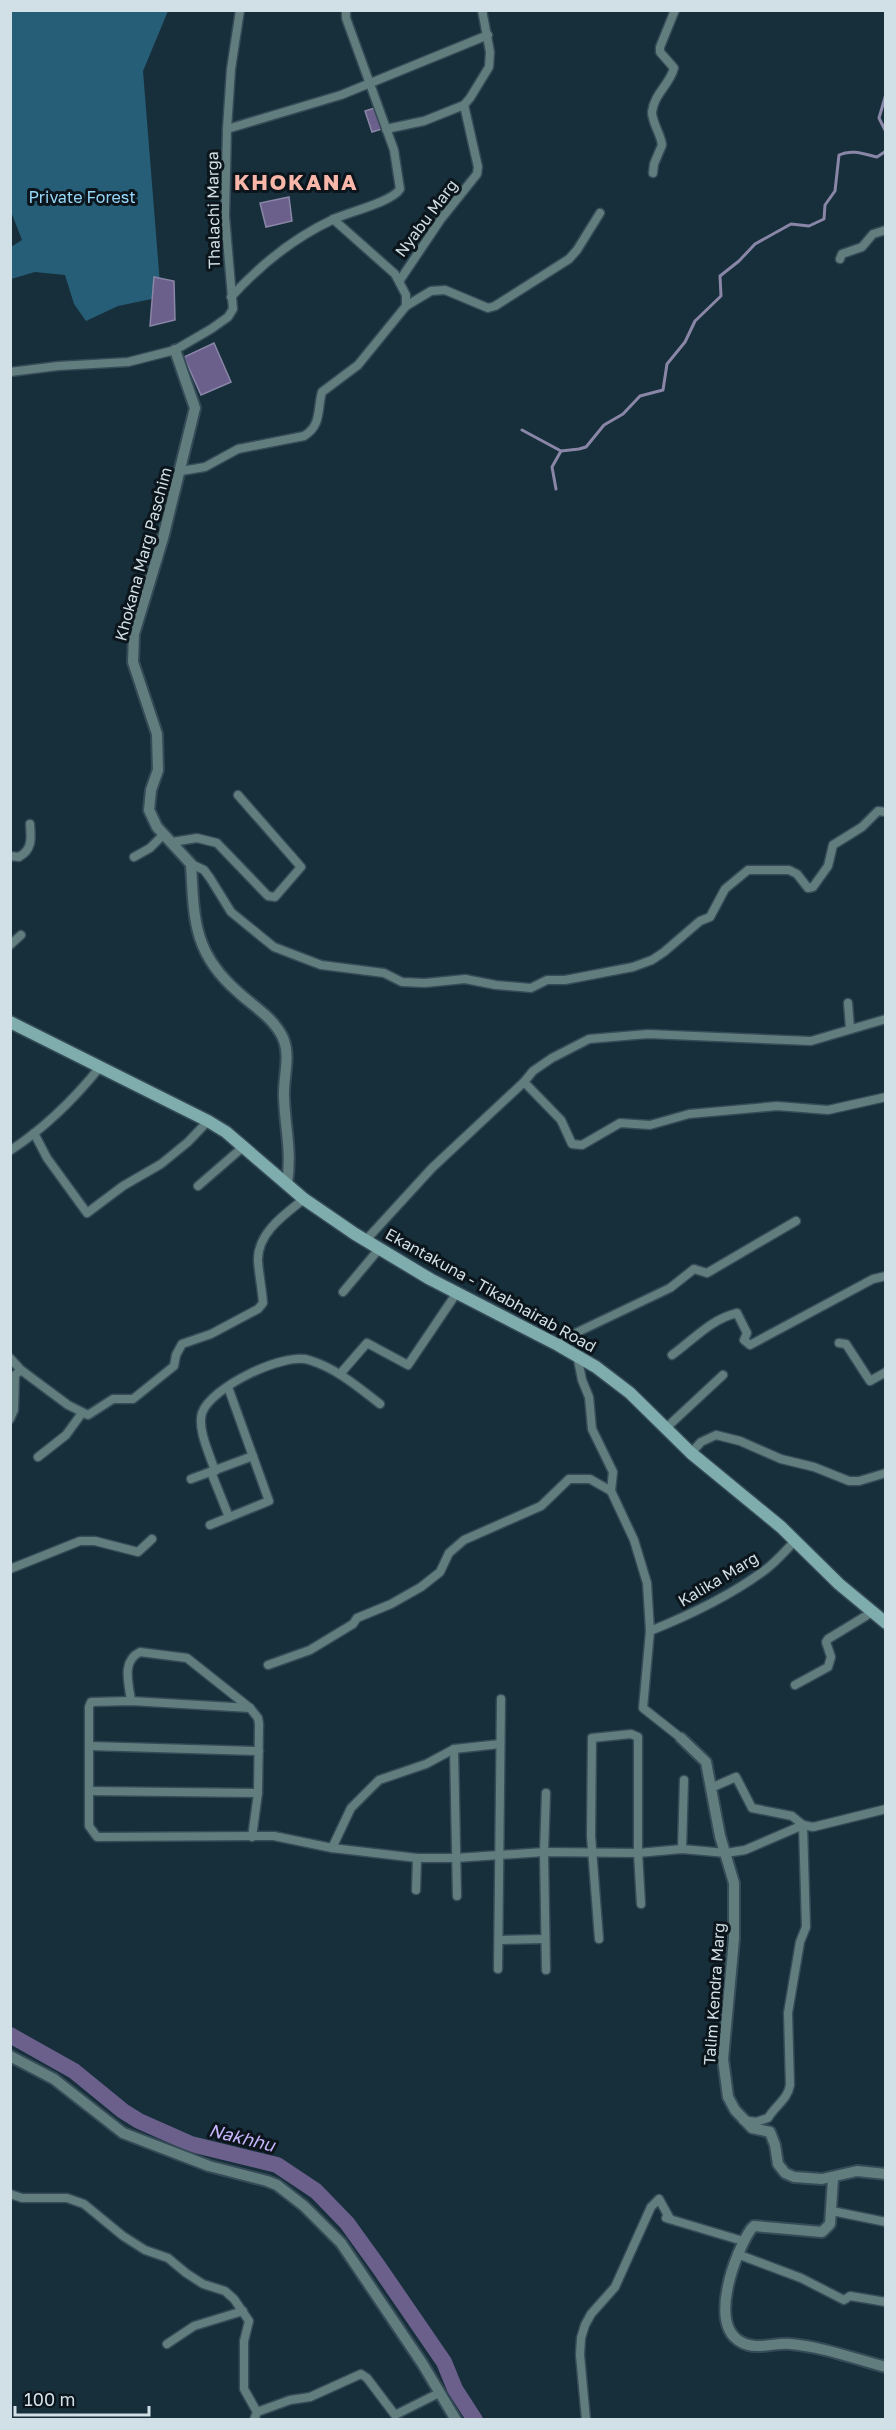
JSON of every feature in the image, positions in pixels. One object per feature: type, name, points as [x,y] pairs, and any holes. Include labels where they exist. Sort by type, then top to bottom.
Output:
[{"type":"main road","name":"Ekantakuna - Tikabhairab Road","points":[[10,1022],[208,1121],[243,1147],[304,1199],[379,1249],[456,1294],[558,1345],[596,1367],[630,1393],[691,1453],[781,1527],[839,1584],[874,1611],[885,1623]]},
{"type":"street","points":[[227,129],[231,69],[240,10]]},
{"type":"street","points":[[10,372],[128,362],[175,350],[228,317],[233,309],[231,297],[256,270],[289,243],[333,219],[392,196],[400,189],[394,150],[346,18],[346,10]]},
{"type":"street","points":[[386,129],[424,121],[464,105],[489,67],[490,52],[483,10]]},
{"type":"street","points":[[653,172],[662,145],[652,115],[653,108],[658,93],[674,68],[660,52],[660,47],[675,10]]},
{"type":"street","name":"Thalachi Marga","points":[[231,297],[225,216],[227,129],[341,95],[488,35]]},
{"type":"street","name":"Nyabu Marg","points":[[400,280],[441,219],[477,174],[478,167],[464,105]]},
{"type":"street","points":[[181,471],[205,467],[238,449],[295,438],[312,431],[321,411],[319,402],[322,392],[358,365],[406,306],[431,291],[445,290],[488,308],[495,306],[569,259],[600,213]]},
{"type":"street","points":[[333,219],[350,232],[400,280],[406,295],[406,306]]},
{"type":"street","points":[[840,259],[842,254],[862,247],[873,234],[885,230]]},
{"type":"street","name":"Khokana Marg Paschim","points":[[175,350],[195,408],[181,471],[134,633],[132,648],[133,662],[157,734],[158,770],[151,790],[149,810],[157,827],[191,864]]},
{"type":"street","points":[[134,857],[168,838],[196,838],[217,843],[268,896],[275,897],[301,867],[238,795]]},
{"type":"street","points":[[287,1184],[290,1159],[284,1095],[287,1057],[283,1038],[263,1011],[219,976],[207,957],[194,920],[191,864],[204,870],[231,912],[259,937],[292,955],[321,965],[384,973],[402,982],[425,983],[465,979],[531,988],[547,980],[565,980],[604,973],[652,960],[700,921],[710,917],[725,889],[748,870],[789,870],[797,874],[808,888],[813,887],[828,866],[833,845],[862,827],[878,811],[885,812]]},
{"type":"street","points":[[10,856],[19,857],[30,847],[32,842],[30,824]]},
{"type":"street","points":[[10,945],[21,935]]},
{"type":"street","points":[[848,1003],[850,1028]]},
{"type":"street","points":[[366,1240],[432,1168],[533,1071],[552,1058],[589,1039],[648,1034],[811,1041],[885,1019]]},
{"type":"street","points":[[11,1150],[80,1092],[100,1067]]},
{"type":"street","points":[[524,1082],[561,1120],[572,1144],[582,1145],[620,1123],[650,1125],[689,1114],[777,1107],[828,1110],[885,1097]]},
{"type":"street","points":[[34,1133],[47,1158],[87,1214],[123,1186],[161,1164],[208,1121]]},
{"type":"street","points":[[198,1186],[243,1147]]},
{"type":"street","points":[[10,1358],[21,1370],[88,1415],[113,1399],[133,1399],[174,1366],[176,1355],[182,1344],[211,1334],[258,1309],[263,1303],[258,1262],[259,1250],[273,1225],[304,1199]]},
{"type":"street","points":[[558,1345],[563,1339],[670,1288],[694,1269],[707,1273],[796,1221]]},
{"type":"street","points":[[343,1292],[379,1249]]},
{"type":"street","points":[[672,1355],[716,1319],[737,1313],[747,1333],[744,1340],[750,1346],[873,1279],[885,1276]]},
{"type":"street","points":[[340,1374],[367,1343],[408,1365],[456,1294]]},
{"type":"street","points":[[839,1343],[846,1344],[870,1381],[885,1372]]},
{"type":"street","points":[[577,1355],[582,1380],[589,1397],[592,1430],[613,1472],[611,1491],[634,1540],[647,1582],[650,1632],[643,1708],[681,1738]]},
{"type":"street","points":[[229,1517],[213,1471],[201,1424],[202,1412],[214,1395],[279,1360],[307,1359],[340,1374],[380,1404]]},
{"type":"street","points":[[10,1419],[14,1410],[15,1375],[21,1370]]},
{"type":"street","points":[[666,1428],[723,1375]]},
{"type":"street","points":[[210,1525],[269,1501],[228,1387]]},
{"type":"street","points":[[38,1457],[66,1435],[82,1413]]},
{"type":"street","points":[[691,1453],[701,1442],[716,1435],[849,1481],[859,1481],[885,1473]]},
{"type":"street","points":[[190,1479],[253,1456]]},
{"type":"street","points":[[268,1665],[310,1650],[353,1624],[357,1618],[391,1604],[421,1587],[440,1572],[449,1552],[464,1539],[541,1506],[569,1479],[590,1479],[611,1491]]},
{"type":"street","points":[[10,1569],[80,1541],[95,1541],[138,1552],[152,1539]]},
{"type":"street","name":"Kalika Marg","points":[[650,1632],[689,1615],[730,1592],[766,1569],[795,1541]]},
{"type":"street","points":[[795,1685],[828,1666],[831,1657],[826,1642],[828,1639],[874,1611]]},
{"type":"street","points":[[131,1701],[127,1665],[129,1659],[140,1652],[187,1658],[250,1708],[258,1718],[259,1751],[258,1793],[252,1837]]},
{"type":"street","points":[[498,1969],[501,1699]]},
{"type":"street","points":[[250,1708],[131,1701],[91,1702],[89,1707],[88,1826],[97,1837],[274,1836],[332,1848],[417,1858],[456,1858],[544,1852],[638,1853],[682,1849],[726,1853],[745,1850],[803,1825]]},
{"type":"street","points":[[599,1939],[592,1852],[592,1738],[631,1734],[638,1737],[638,1853],[641,1904]]},
{"type":"street","name":"Talim Kendra Marg","points":[[681,1738],[706,1762],[713,1787],[720,1836],[734,1883],[734,1939],[723,2059],[728,2097],[743,2120]]},
{"type":"street","points":[[332,1848],[351,1808],[379,1780],[426,1764],[454,1749],[500,1744]]},
{"type":"street","points":[[90,1746],[259,1751]]},
{"type":"street","points":[[454,1749],[457,1896]]},
{"type":"street","points":[[713,1787],[736,1777],[752,1808],[792,1816],[803,1825],[813,1827],[885,1809]]},
{"type":"street","points":[[682,1849],[684,1780]]},
{"type":"street","points":[[89,1791],[258,1793]]},
{"type":"street","points":[[546,1793],[544,1852],[546,1970]]},
{"type":"street","points":[[743,2120],[756,2122],[768,2118],[776,2105],[788,2095],[790,2085],[788,2013],[800,1942],[806,1927],[803,1825]]},
{"type":"street","points":[[416,1890],[417,1858]]},
{"type":"street","points":[[499,1940],[545,1940]]},
{"type":"street","points":[[10,2056],[54,2079],[123,2133],[209,2166],[277,2185],[304,2206],[341,2243],[422,2362],[456,2420]]},
{"type":"street","points":[[743,2120],[752,2128],[770,2133],[775,2145],[778,2164],[785,2173],[803,2179],[833,2179],[842,2174],[857,2171],[885,2174]]},
{"type":"street","points":[[833,2179],[830,2224],[822,2232],[754,2226],[737,2254],[724,2309],[726,2323],[740,2342],[762,2347],[790,2343],[885,2367]]},
{"type":"street","points":[[10,2194],[22,2198],[67,2198],[84,2204],[123,2236],[145,2250],[168,2258],[203,2284],[225,2291],[243,2311],[249,2325],[244,2341],[244,2389],[256,2416],[290,2400],[310,2397],[361,2374],[367,2378],[396,2417],[439,2393]]},
{"type":"street","points":[[586,2420],[580,2355],[581,2338],[591,2314],[615,2287],[651,2207],[659,2199],[668,2218],[743,2241]]},
{"type":"street","points":[[832,2211],[885,2222]]},
{"type":"street","points":[[737,2254],[801,2278],[844,2300],[850,2296],[885,2302]]},
{"type":"street","points":[[167,2344],[194,2326],[243,2311]]},
{"type":"green space","name":"Private Forest","points":[[10,11],[168,11],[143,71],[161,297],[118,306],[86,321],[74,304],[65,275],[35,272],[11,279],[11,247],[22,240],[10,209]]},
{"type":"shaded area","points":[[378,107],[385,128],[372,132],[365,111]]},
{"type":"shaded area","points":[[289,197],[292,221],[266,227],[260,203]]},
{"type":"shaded area","points":[[154,277],[174,281],[175,320],[150,326]]},
{"type":"shaded area","points":[[214,343],[231,382],[201,395],[184,357]]},
{"type":"waterway","points":[[886,94],[879,118],[886,132]]},
{"type":"waterway","points":[[522,430],[561,451],[579,449],[586,447],[604,425],[623,414],[640,396],[663,390],[667,364],[685,342],[695,321],[721,296],[720,276],[755,244],[791,224],[809,226],[824,219],[825,205],[835,191],[839,155],[853,152],[877,157],[886,151]]},
{"type":"waterway","points":[[556,489],[552,467],[561,451]]},
{"type":"waterway","name":"Nakhhu","points":[[10,2035],[74,2071],[123,2111],[139,2121],[191,2144],[277,2165],[316,2191],[347,2223],[378,2266],[444,2362],[455,2389],[475,2420]]},
{"type":"district","name":"KHOKANA","points":[[296,181]]}]
